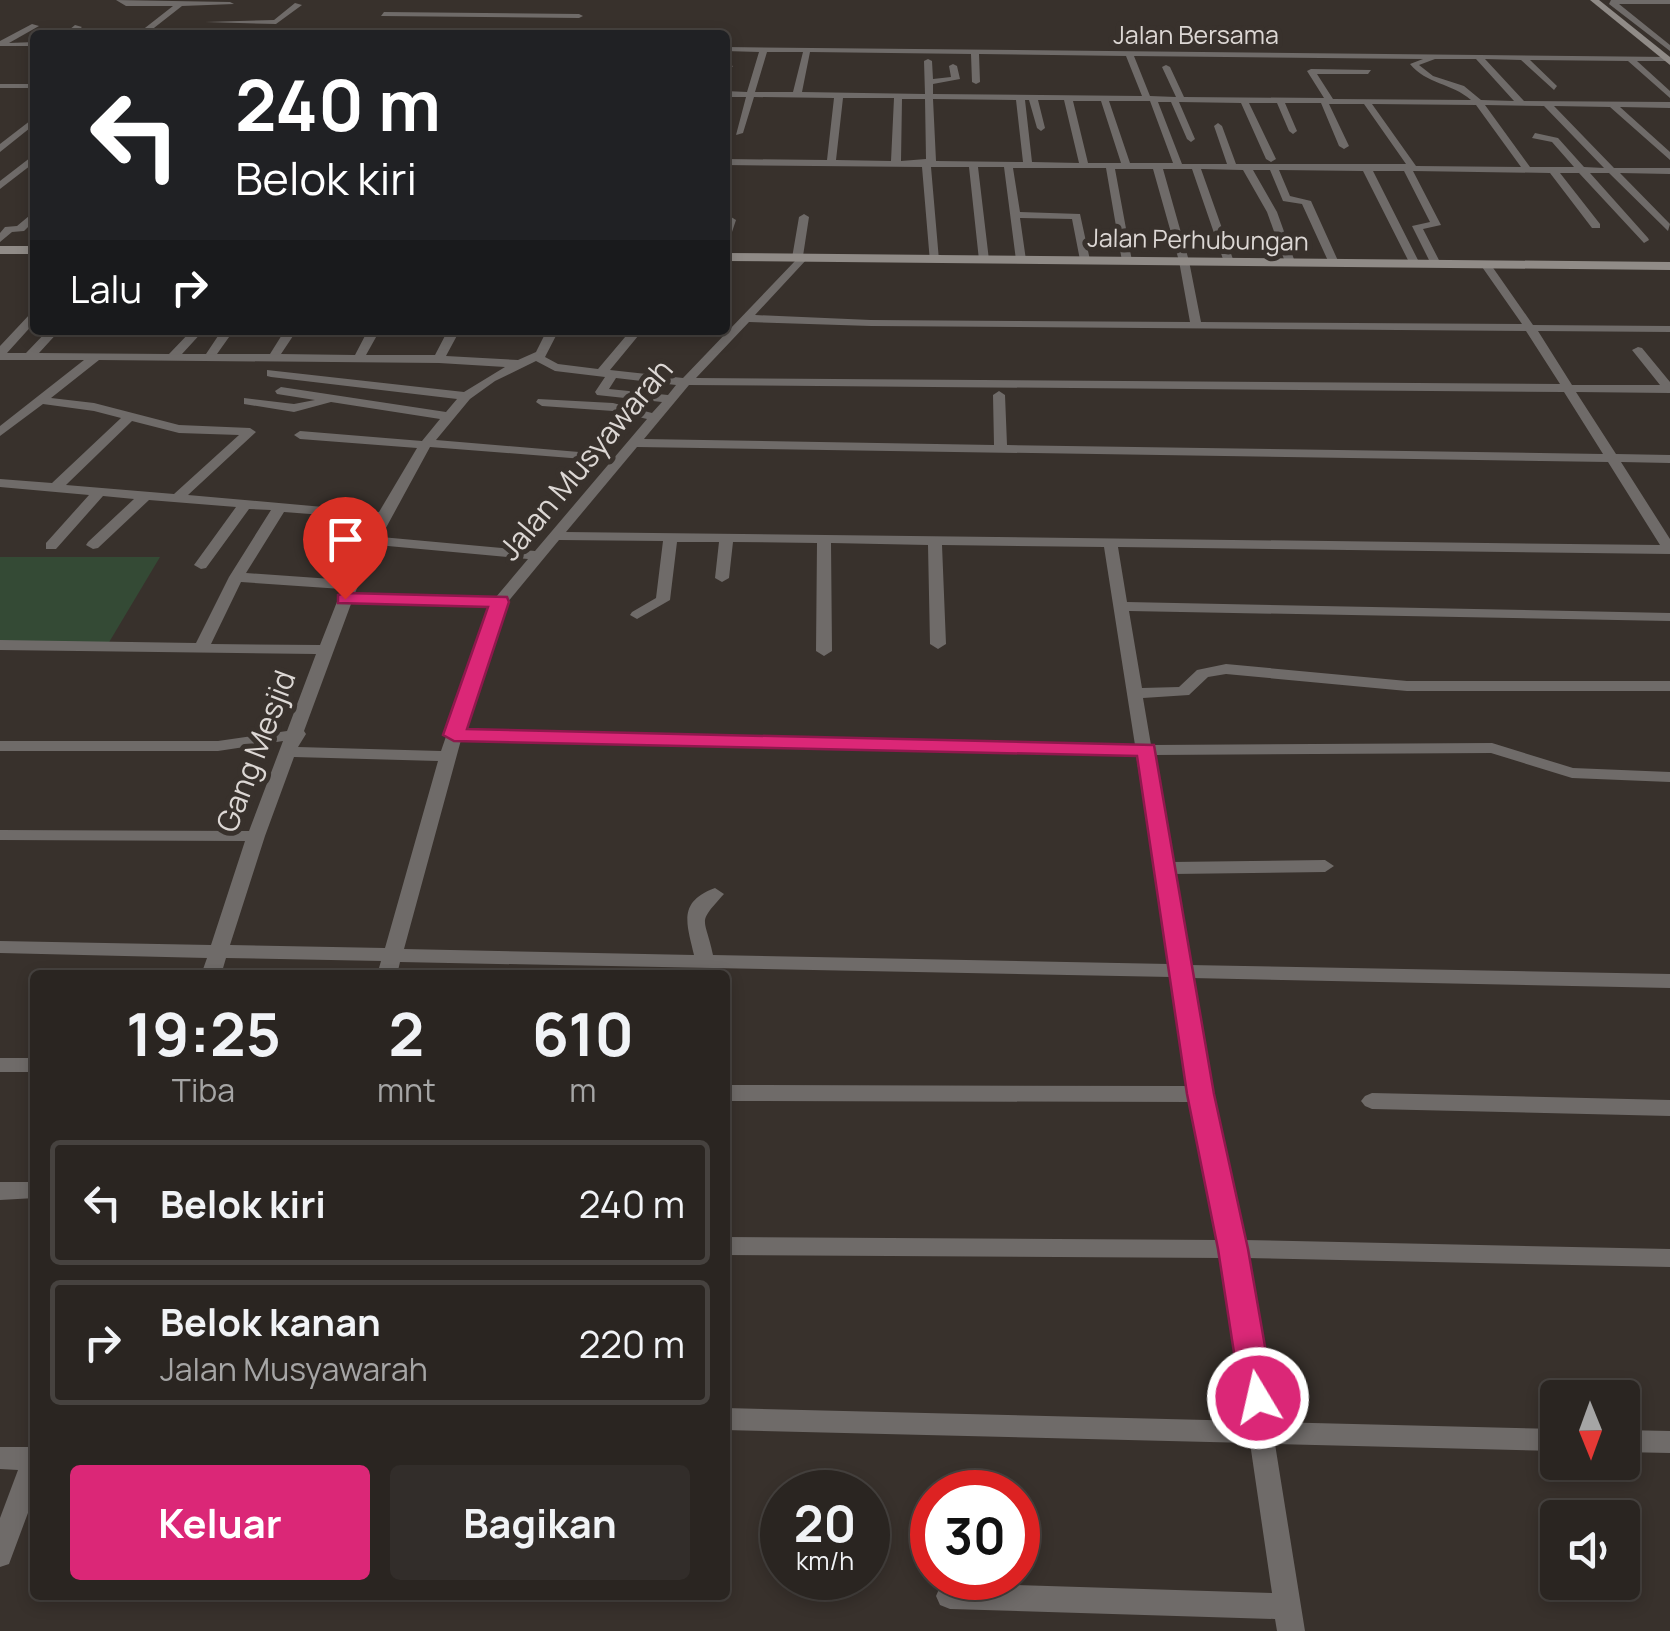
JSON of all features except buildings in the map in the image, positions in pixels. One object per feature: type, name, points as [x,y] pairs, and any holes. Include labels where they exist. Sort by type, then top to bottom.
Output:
[{"type":"main road","points":[[1595,1],[1669,57]]},
{"type":"main road","points":[[0,250],[30,250]]},
{"type":"main road","name":"Jalan Perhubungan","points":[[730,254],[934,260],[1670,266]]},
{"type":"street","points":[[120,0],[126,4],[232,2]]},
{"type":"street","points":[[1595,1],[1670,2]]},
{"type":"street","points":[[232,2],[205,25],[276,22],[298,5]]},
{"type":"street","points":[[1612,2],[1645,28],[1669,57]]},
{"type":"street","points":[[146,30],[180,4]]},
{"type":"street","points":[[399,30],[381,11],[578,16]]},
{"type":"street","points":[[0,44],[35,26]]},
{"type":"street","points":[[74,30],[78,27]]},
{"type":"street","points":[[1645,28],[1658,28]]},
{"type":"street","points":[[0,44],[30,44]]},
{"type":"street","name":"Jalan Bersama","points":[[730,49],[1669,57]]},
{"type":"street","points":[[738,133],[764,49]]},
{"type":"street","points":[[798,95],[807,50]]},
{"type":"street","points":[[976,52],[976,82]]},
{"type":"street","points":[[1129,54],[1178,165]]},
{"type":"street","points":[[1460,88],[1428,80],[1414,64],[1434,57],[1477,102],[1526,169]]},
{"type":"street","points":[[1478,57],[1521,103]]},
{"type":"street","points":[[1524,57],[1554,88]]},
{"type":"street","points":[[1629,58],[1670,95]]},
{"type":"street","points":[[928,61],[934,260]]},
{"type":"street","points":[[930,82],[956,80],[953,66]]},
{"type":"street","points":[[1166,67],[1191,138]]},
{"type":"street","points":[[1344,146],[1311,72],[1368,72]]},
{"type":"street","points":[[0,86],[30,86]]},
{"type":"street","points":[[730,94],[1670,105]]},
{"type":"street","points":[[831,162],[838,96]]},
{"type":"street","points":[[896,162],[898,96]]},
{"type":"street","points":[[1020,98],[1028,164]]},
{"type":"street","points":[[1034,98],[1041,128]]},
{"type":"street","points":[[1068,98],[1084,164]]},
{"type":"street","points":[[1104,98],[1126,165]]},
{"type":"street","points":[[1244,100],[1286,199],[1306,201],[1334,263]]},
{"type":"street","points":[[1280,101],[1293,131]]},
{"type":"street","points":[[1366,102],[1409,168],[1436,225],[1417,226],[1436,264]]},
{"type":"street","points":[[1546,104],[1668,228]]},
{"type":"street","points":[[1612,104],[1670,157]]},
{"type":"street","points":[[0,149],[30,124]]},
{"type":"street","points":[[1218,126],[1232,166]]},
{"type":"street","points":[[1535,136],[1555,140],[1644,240]]},
{"type":"street","points":[[14,162],[30,160]]},
{"type":"street","points":[[0,186],[30,162]]},
{"type":"street","points":[[730,162],[1232,166],[1272,163],[1670,171]]},
{"type":"street","points":[[972,163],[984,260]]},
{"type":"street","points":[[1008,164],[1021,260]]},
{"type":"street","points":[[1110,164],[1126,261]]},
{"type":"street","points":[[1157,165],[1184,261],[1196,325]]},
{"type":"street","points":[[1196,165],[1228,262]]},
{"type":"street","points":[[1246,166],[1272,212],[1290,262]]},
{"type":"street","points":[[1366,167],[1416,264]]},
{"type":"street","points":[[1552,169],[1596,226]]},
{"type":"street","points":[[1016,215],[1076,216],[1085,260]]},
{"type":"street","points":[[800,258],[804,217]]},
{"type":"street","points":[[0,238],[9,230],[20,229],[30,219]]},
{"type":"street","name":"Jalan Musyawarah","points":[[730,334],[800,258]]},
{"type":"street","points":[[1485,264],[1670,549]]},
{"type":"street","points":[[745,318],[1670,329]]},
{"type":"street","points":[[0,355],[30,320]]},
{"type":"street","points":[[32,354],[49,335]]},
{"type":"street","points":[[173,356],[193,335]]},
{"type":"street","points":[[210,356],[225,335]]},
{"type":"street","points":[[288,335],[264,382],[248,401],[294,408],[340,400]]},
{"type":"street","points":[[359,358],[371,335]]},
{"type":"street","points":[[439,359],[451,335]]},
{"type":"street","points":[[551,335],[537,357],[555,367],[685,382],[1669,389]]},
{"type":"street","points":[[634,335],[608,372],[601,392],[670,399]]},
{"type":"street","name":"Jalan Musyawarah","points":[[390,966],[454,735],[500,602],[654,417],[729,335]]},
{"type":"street","points":[[1638,350],[1669,389]]},
{"type":"street","points":[[0,355],[439,359],[520,364]]},
{"type":"street","points":[[0,432],[98,355]]},
{"type":"street","name":"Gang Mesjid","points":[[213,970],[256,836],[298,734],[348,592],[383,516],[426,444],[466,396],[491,378],[537,357]]},
{"type":"street","points":[[264,382],[466,396]]},
{"type":"street","points":[[281,391],[448,416]]},
{"type":"street","points":[[998,395],[1001,450]]},
{"type":"street","points":[[38,400],[131,415],[179,429],[250,432],[176,499]]},
{"type":"street","points":[[542,402],[613,407],[654,417]]},
{"type":"street","points":[[55,488],[131,415]]},
{"type":"street","points":[[300,435],[590,457]]},
{"type":"street","points":[[633,443],[1670,459]]},
{"type":"street","points":[[0,483],[383,516]]},
{"type":"street","points":[[51,546],[98,492]]},
{"type":"street","points":[[93,545],[144,496]]},
{"type":"street","points":[[202,565],[244,505]]},
{"type":"street","points":[[201,648],[236,577],[278,508]]},
{"type":"street","points":[[556,536],[1670,549]]},
{"type":"street","points":[[637,615],[663,600],[670,538]]},
{"type":"street","points":[[722,578],[726,538]]},
{"type":"street","points":[[824,539],[824,651]]},
{"type":"street","points":[[372,540],[539,556]]},
{"type":"street","points":[[935,540],[938,644]]},
{"type":"street","points":[[1009,1600],[1289,1619],[1264,1434],[1233,1249],[1200,1094],[1147,750],[1110,542]]},
{"type":"street","points":[[236,577],[348,592],[500,602]]},
{"type":"street","points":[[1122,606],[1670,617]]},
{"type":"street","points":[[0,645],[327,650]]},
{"type":"street","points":[[1136,693],[1183,692],[1203,673],[1226,669],[1419,686],[1670,686]]},
{"type":"street","points":[[0,746],[218,746],[298,734]]},
{"type":"street","points":[[454,735],[1147,750],[1492,748],[1572,773],[1670,776]]},
{"type":"street","points":[[290,752],[448,756]]},
{"type":"street","points":[[0,834],[256,836]]},
{"type":"street","points":[[1165,868],[1325,866]]},
{"type":"street","points":[[704,962],[704,948],[696,937],[696,917],[700,906],[715,894]]},
{"type":"street","points":[[0,947],[220,951],[390,966],[704,962],[1670,981]]},
{"type":"street","points":[[0,1065],[30,1065]]},
{"type":"street","points":[[730,1093],[1200,1094]]},
{"type":"street","points":[[1372,1100],[1670,1108]]},
{"type":"street","points":[[0,1191],[30,1190]]},
{"type":"street","points":[[730,1246],[1233,1249],[1670,1258]]},
{"type":"street","points":[[730,1419],[1540,1440]]},
{"type":"street","points":[[1640,1441],[1670,1442]]},
{"type":"street","points":[[0,1458],[30,1458]]},
{"type":"street","points":[[0,1555],[30,1472]]},
{"type":"green space","points":[[0,557],[160,557],[108,644],[0,644]]},
{"type":"route","points":[[345,599],[500,602],[454,735],[1147,750],[1200,1094],[1233,1249],[1258,1398]]}]
